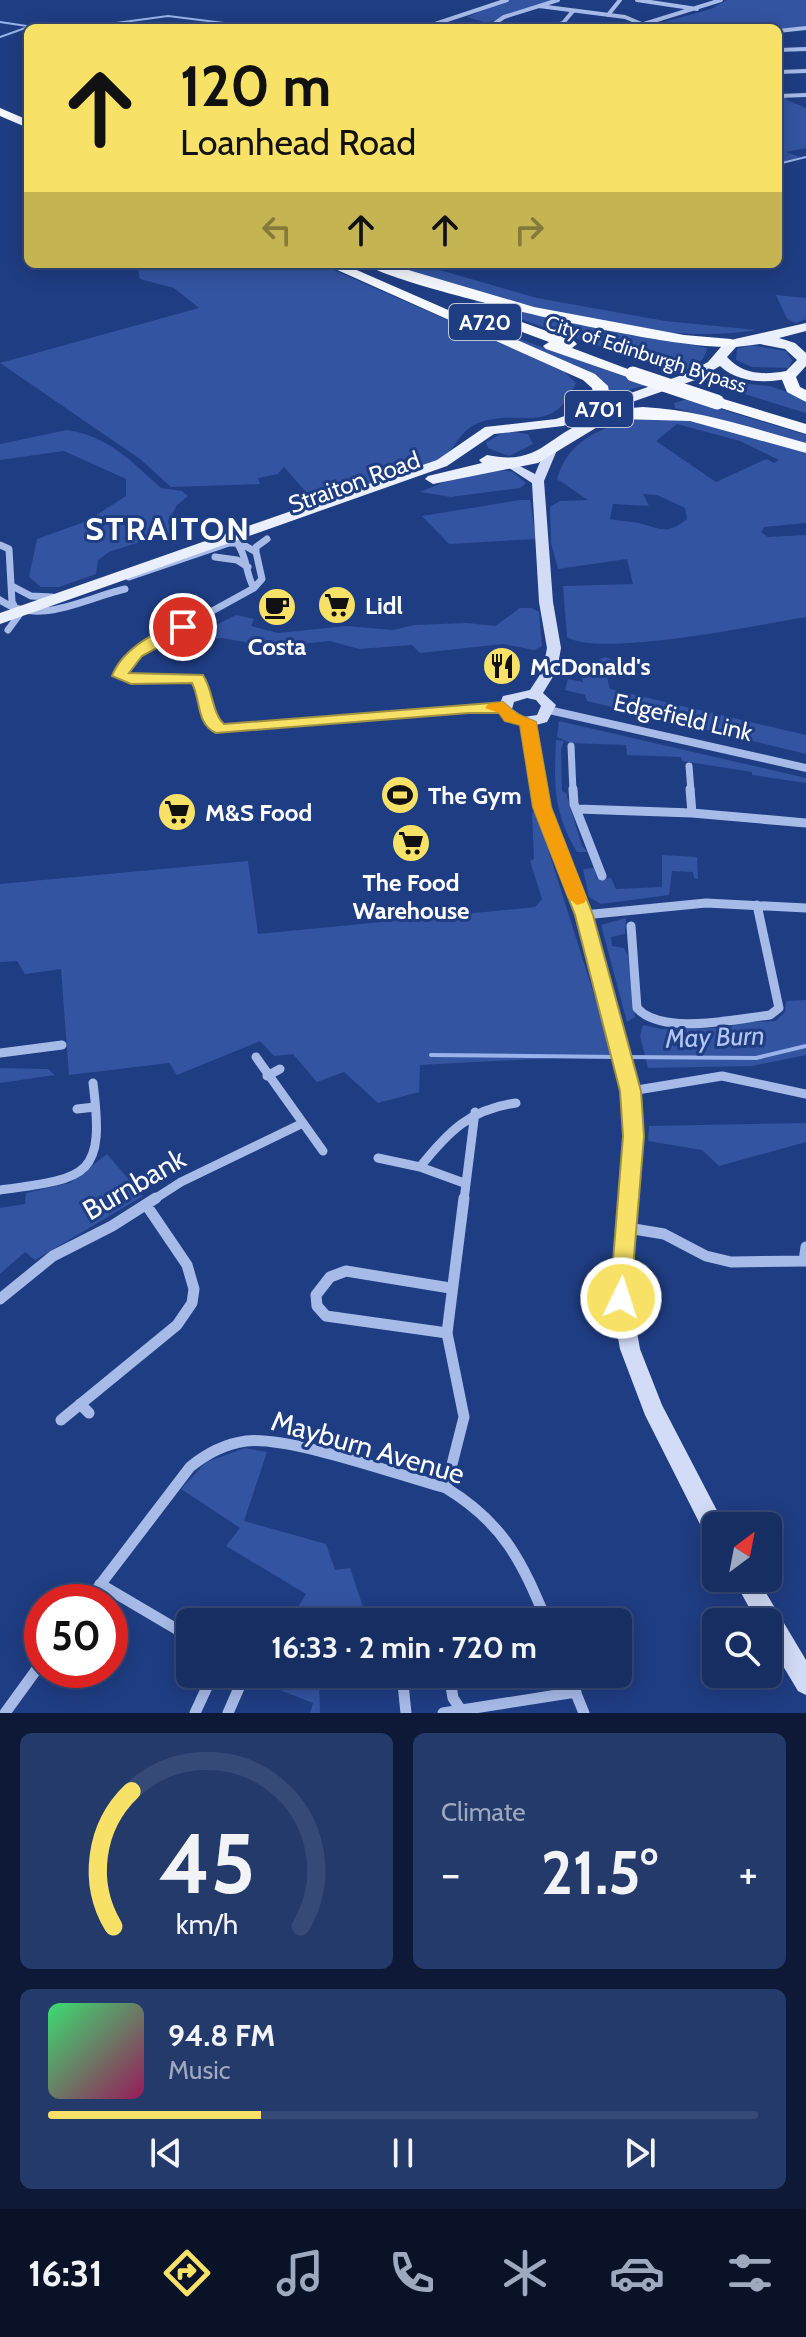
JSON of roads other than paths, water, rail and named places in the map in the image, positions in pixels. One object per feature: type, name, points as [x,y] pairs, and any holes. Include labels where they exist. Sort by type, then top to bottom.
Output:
[{"type":"highway","points":[[0,112],[24,122]]},
{"type":"highway","points":[[0,119],[24,128]]},
{"type":"highway","points":[[340,268],[589,377],[600,386],[602,397],[587,413]]},
{"type":"highway","name":"City of Edinburgh Bypass","points":[[350,268],[466,315],[806,429]]},
{"type":"highway","name":"City of Edinburgh Bypass","points":[[371,268],[640,372]]},
{"type":"highway","points":[[387,268],[532,311],[692,341],[731,344]]},
{"type":"highway","points":[[800,362],[793,389],[806,397]]},
{"type":"highway","name":"City of Edinburgh Bypass","points":[[723,399],[806,420]]},
{"type":"highway","points":[[619,414],[646,410],[675,413],[806,448]]},
{"type":"main road","points":[[731,344],[806,327]]},
{"type":"main road","points":[[751,340],[775,342],[800,362]]},
{"type":"main road","name":"A701","points":[[720,358],[724,348],[731,344]]},
{"type":"main road","name":"Straiton Road","points":[[3,627],[19,612],[215,557],[248,544],[442,463],[475,442],[482,433],[497,428],[546,425],[587,413],[702,372],[720,358]]},
{"type":"main road","points":[[720,358],[731,369],[755,377]]},
{"type":"main road","name":"A701","points":[[755,377],[800,362]]},
{"type":"main road","name":"Straiton Road","points":[[3,627],[120,584],[248,544],[457,472],[526,464],[551,450],[573,432],[619,414],[709,383],[755,377]]},
{"type":"main road","points":[[475,442],[479,455],[538,481]]},
{"type":"main road","points":[[534,695],[550,670],[554,648],[546,602],[538,481],[551,450]]},
{"type":"main road","points":[[534,695],[546,701],[549,710],[542,719],[528,722],[511,718],[503,707],[513,696],[534,695]]},
{"type":"main road","points":[[528,722],[542,807],[584,915],[631,1091],[633,1136],[622,1275],[624,1321],[630,1349],[653,1408],[706,1512]]},
{"type":"main road","points":[[752,1592],[806,1683]]},
{"type":"street","points":[[435,24],[507,0]]},
{"type":"street","points":[[492,24],[498,19],[558,0]]},
{"type":"street","points":[[608,15],[620,0]]},
{"type":"street","points":[[637,0],[663,1],[698,10]]},
{"type":"street","points":[[648,24],[721,0]]},
{"type":"street","points":[[539,6],[608,15],[640,24]]},
{"type":"street","points":[[560,24],[573,11]]},
{"type":"street","points":[[782,31],[806,28]]},
{"type":"street","points":[[782,50],[806,49]]},
{"type":"street","points":[[782,72],[806,71]]},
{"type":"street","points":[[782,96],[806,95]]},
{"type":"street","points":[[248,544],[248,567],[254,588]]},
{"type":"street","points":[[248,544],[262,579],[254,588],[136,653],[124,665],[120,676],[131,679],[198,678],[211,721],[215,726],[230,730],[448,709],[503,707]]},
{"type":"street","points":[[0,545],[8,548],[4,556],[12,586],[12,602],[19,612]]},
{"type":"street","points":[[215,557],[237,560],[248,567]]},
{"type":"street","points":[[0,600],[19,612],[36,615],[120,584]]},
{"type":"street","points":[[12,586],[31,596],[64,597]]},
{"type":"street","name":"Edgefield Link","points":[[549,710],[806,768]]},
{"type":"street","points":[[571,746],[572,794],[602,876]]},
{"type":"street","points":[[689,766],[692,813]]},
{"type":"street","points":[[578,809],[692,813],[806,823]]},
{"type":"street","points":[[584,915],[706,903],[806,908]]},
{"type":"street","points":[[631,926],[637,1008],[650,1021],[683,1023],[770,1015],[779,1008],[757,905]]},
{"type":"street","points":[[620,943],[632,944]]},
{"type":"street","points":[[0,1053],[62,1045]]},
{"type":"street","points":[[256,1057],[323,1151]]},
{"type":"street","points":[[267,1076],[280,1069]]},
{"type":"street","points":[[631,1091],[667,1088],[693,1078],[746,1078],[806,1094]]},
{"type":"street","points":[[0,1190],[60,1181],[88,1163],[98,1146],[93,1083]]},
{"type":"street","points":[[420,1167],[461,1118],[494,1105],[516,1103]]},
{"type":"street","points":[[77,1109],[95,1107]]},
{"type":"street","points":[[446,1488],[464,1417],[447,1333],[450,1288],[475,1112]]},
{"type":"street","name":"Burnbank","points":[[0,1299],[53,1256],[147,1206],[181,1182],[301,1124]]},
{"type":"street","points":[[378,1158],[420,1167],[464,1183]]},
{"type":"street","points":[[61,1420],[84,1408],[139,1355],[167,1338],[187,1313],[194,1293],[191,1273],[147,1206]]},
{"type":"street","points":[[628,1228],[664,1234],[706,1256],[731,1262],[805,1261],[806,1247]]},
{"type":"street","points":[[447,1333],[326,1316],[317,1306],[316,1295],[330,1277],[346,1271],[450,1288]]},
{"type":"street","name":"Mayburn Avenue","points":[[100,1584],[180,1476],[198,1458],[223,1445],[248,1439],[272,1441],[446,1488],[492,1518],[511,1541],[541,1608]]},
{"type":"street","points":[[128,1600],[176,1629]]},
{"type":"street","points":[[5,1713],[24,1687]]},
{"type":"street","points":[[195,1713],[207,1688]]},
{"type":"street","points":[[228,1713],[239,1688]]},
{"type":"street","points":[[403,1688],[406,1713]]},
{"type":"street","points":[[451,1688],[453,1698],[461,1710]]},
{"type":"street","points":[[574,1688],[584,1713]]},
{"type":"street","points":[[443,1713],[576,1692]]},
{"type":"waterway","points":[[109,24],[168,16],[233,24]]},
{"type":"waterway","points":[[0,22],[24,26]]},
{"type":"waterway","points":[[0,37],[24,28]]},
{"type":"waterway","points":[[782,163],[806,157]]},
{"type":"waterway","name":"May Burn","points":[[626,1057],[756,1058],[806,1046]]},
{"type":"waterway","name":"May Burn","points":[[431,1055],[617,1057]]},
{"type":"place","name":"Lidl","points":[[337,605]]},
{"type":"place","name":"Costa","points":[[277,607]]},
{"type":"place","name":"McDonald's","points":[[502,666]]},
{"type":"place","name":"The Gym","points":[[400,795]]},
{"type":"place","name":"M&S Food","points":[[177,812]]},
{"type":"place","name":"The Food Warehouse","points":[[411,843]]},
{"type":"district","name":"STRAITON","points":[[168,528]]}]
